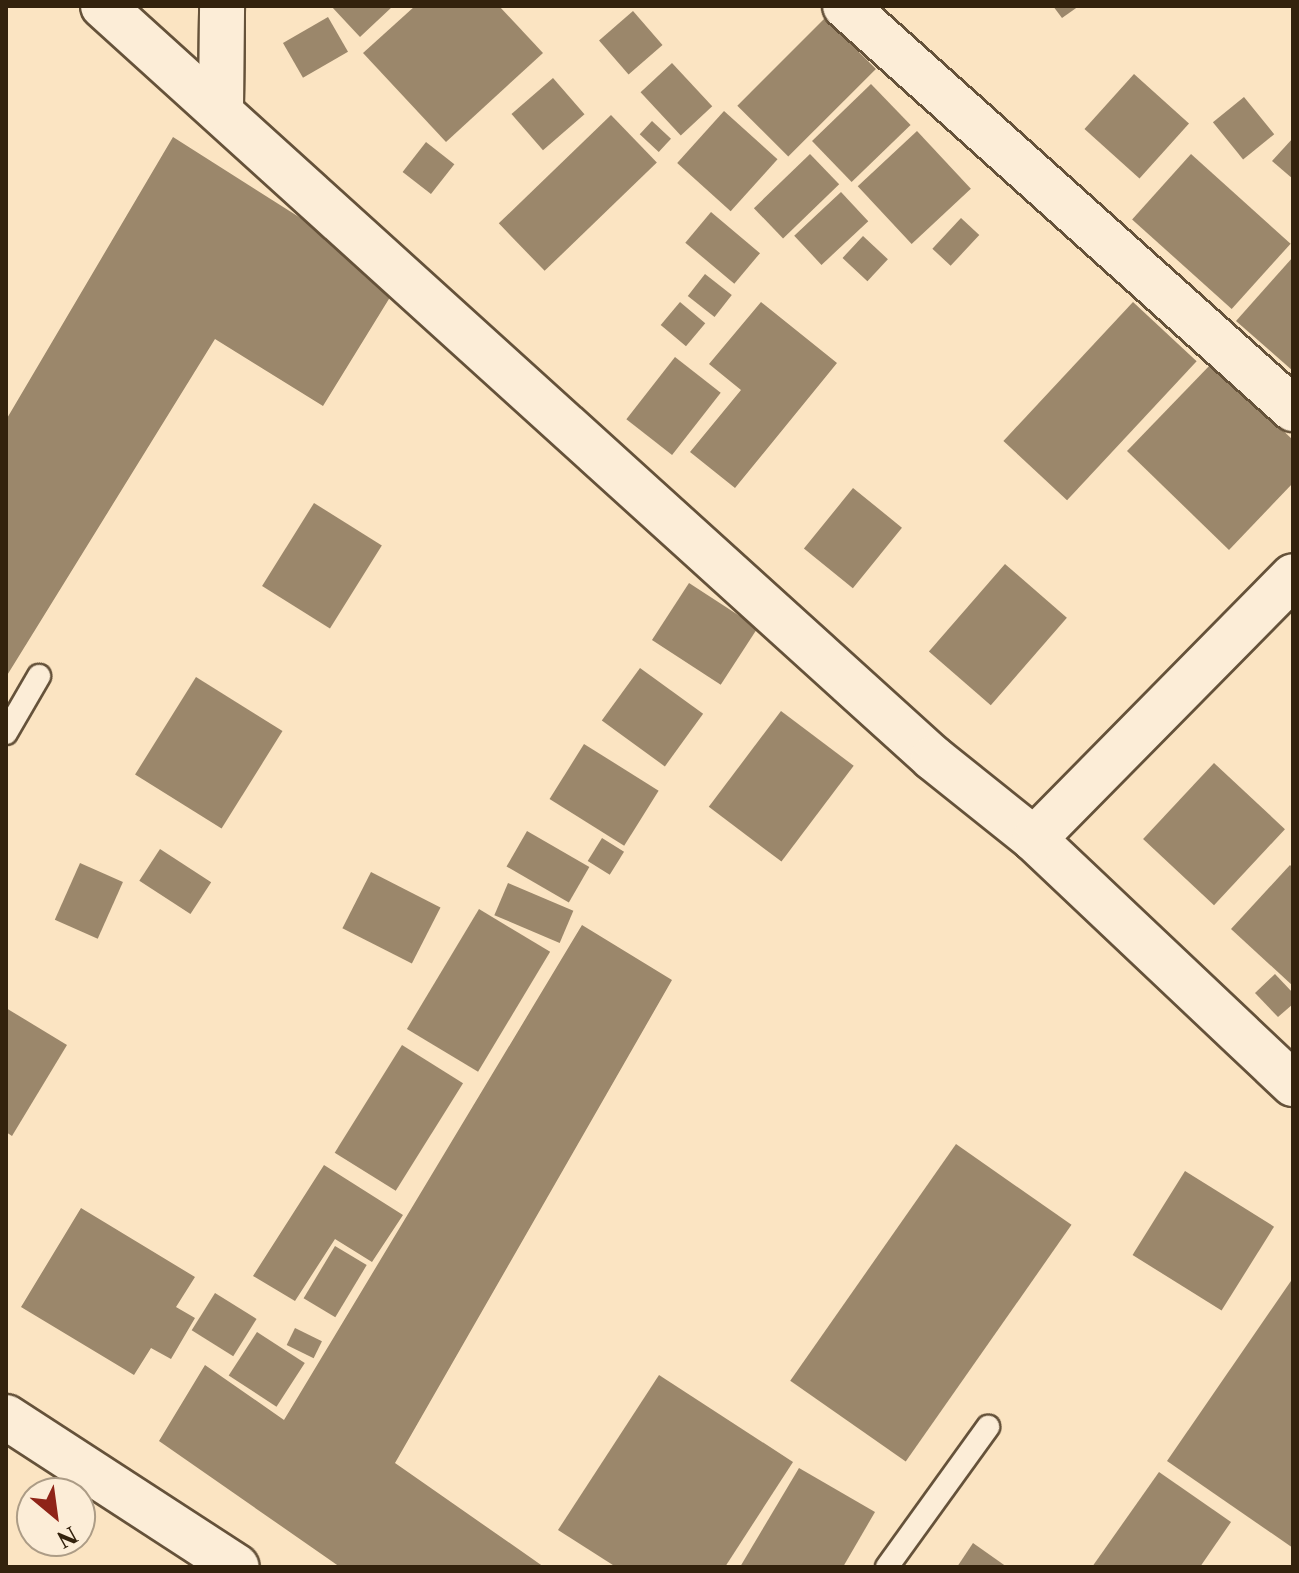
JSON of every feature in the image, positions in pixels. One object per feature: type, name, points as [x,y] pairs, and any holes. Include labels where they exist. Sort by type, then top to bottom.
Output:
[{"type":"street","points":[[103,6],[221,108],[933,758],[1034,839],[1293,1084]]},
{"type":"street","points":[[221,108],[222,6]]},
{"type":"street","points":[[845,6],[1293,409]]},
{"type":"street","points":[[1034,839],[1293,576]]},
{"type":"street","points":[[6,1417],[237,1567]]},
{"type":"lane","points":[[6,733],[39,676]]},
{"type":"lane","points":[[887,1567],[988,1427]]},
{"type":"building","points":[[331,6],[393,6],[360,37]]},
{"type":"building","points":[[415,6],[499,6],[543,53],[446,142],[363,53]]},
{"type":"building","points":[[1053,6],[1079,6],[1062,18]]},
{"type":"building","points":[[633,11],[663,45],[629,74],[599,41]]},
{"type":"building","points":[[328,17],[348,52],[303,78],[283,43]]},
{"type":"building","points":[[825,18],[876,69],[788,157],[737,106]]},
{"type":"building","points":[[672,63],[712,106],[681,135],[641,92]]},
{"type":"building","points":[[1134,74],[1189,124],[1139,179],[1084,129]]},
{"type":"building","points":[[553,78],[584,114],[543,150],[511,114]]},
{"type":"building","points":[[871,84],[911,125],[852,182],[812,141]]},
{"type":"building","points":[[1244,97],[1274,134],[1243,159],[1213,122]]},
{"type":"building","points":[[724,111],[778,159],[731,211],[677,163]]},
{"type":"building","points":[[611,115],[657,162],[545,271],[499,223]]},
{"type":"building","points":[[652,121],[671,139],[659,152],[640,134]]},
{"type":"building","points":[[917,131],[971,189],[912,244],[858,186]]},
{"type":"building","points":[[173,137],[400,281],[323,406],[215,339],[6,677],[6,420]]},
{"type":"building","points":[[1293,138],[1293,179],[1272,161]]},
{"type":"building","points":[[426,142],[454,164],[431,194],[403,172]]},
{"type":"building","points":[[810,154],[839,184],[783,238],[754,208]]},
{"type":"building","points":[[1191,154],[1291,244],[1232,309],[1132,219]]},
{"type":"building","points":[[841,192],[868,221],[821,265],[794,236]]},
{"type":"building","points":[[711,212],[760,253],[734,284],[685,243]]},
{"type":"building","points":[[961,218],[979,235],[951,266],[932,249]]},
{"type":"building","points":[[863,236],[888,259],[867,281],[843,258]]},
{"type":"building","points":[[1293,257],[1293,371],[1236,321]]},
{"type":"building","points":[[705,274],[732,295],[715,317],[688,296]]},
{"type":"building","points":[[680,302],[705,323],[686,346],[661,325]]},
{"type":"building","points":[[761,302],[837,363],[735,488],[690,452],[741,390],[709,364]]},
{"type":"building","points":[[1133,302],[1197,361],[1067,500],[1003,441]]},
{"type":"building","points":[[675,357],[721,393],[672,455],[626,419]]},
{"type":"building","points":[[1212,363],[1293,440],[1293,483],[1229,550],[1127,451]]},
{"type":"building","points":[[853,488],[902,528],[853,588],[804,549]]},
{"type":"building","points":[[314,503],[382,545],[330,629],[262,586]]},
{"type":"building","points":[[1005,564],[1067,618],[991,705],[929,652]]},
{"type":"building","points":[[689,583],[758,628],[721,685],[652,640]]},
{"type":"building","points":[[640,668],[703,714],[665,766],[602,721]]},
{"type":"building","points":[[196,677],[283,731],[222,829],[135,775]]},
{"type":"building","points":[[781,711],[854,766],[781,862],[709,807]]},
{"type":"building","points":[[584,744],[659,791],[624,846],[550,799]]},
{"type":"building","points":[[1214,763],[1285,829],[1214,905],[1143,839]]},
{"type":"building","points":[[527,831],[589,867],[569,903],[506,867]]},
{"type":"building","points":[[602,838],[624,852],[610,875],[588,861]]},
{"type":"building","points":[[160,849],[211,882],[190,914],[139,881]]},
{"type":"building","points":[[80,863],[123,882],[98,939],[55,920]]},
{"type":"building","points":[[1290,865],[1293,868],[1293,986],[1231,929]]},
{"type":"building","points":[[371,872],[440,907],[412,964],[342,928]]},
{"type":"building","points":[[508,883],[573,911],[560,943],[494,915]]},
{"type":"building","points":[[479,909],[550,952],[478,1072],[407,1029]]},
{"type":"building","points":[[582,925],[672,980],[395,1463],[544,1567],[340,1567],[159,1441],[205,1365],[284,1420]]},
{"type":"building","points":[[1275,974],[1293,993],[1293,1004],[1278,1017],[1255,993]]},
{"type":"building","points":[[6,1008],[67,1045],[12,1136],[6,1132]]},
{"type":"building","points":[[402,1045],[463,1083],[396,1191],[335,1153]]},
{"type":"building","points":[[956,1144],[1072,1225],[906,1462],[790,1381]]},
{"type":"building","points":[[324,1165],[403,1215],[372,1262],[335,1239],[295,1301],[253,1276]]},
{"type":"building","points":[[1185,1171],[1274,1227],[1222,1311],[1133,1255]]},
{"type":"building","points":[[81,1208],[195,1277],[176,1307],[195,1318],[171,1359],[151,1348],[134,1375],[21,1307]]},
{"type":"building","points":[[335,1246],[367,1265],[335,1317],[304,1298]]},
{"type":"building","points":[[1293,1278],[1293,1548],[1167,1461]]},
{"type":"building","points":[[215,1293],[257,1319],[233,1356],[192,1330]]},
{"type":"building","points":[[295,1328],[322,1341],[314,1358],[287,1345]]},
{"type":"building","points":[[257,1332],[305,1363],[276,1407],[229,1376]]},
{"type":"building","points":[[659,1375],[793,1462],[725,1567],[616,1567],[558,1530]]},
{"type":"building","points":[[799,1468],[875,1512],[843,1567],[740,1567]]},
{"type":"building","points":[[1159,1472],[1231,1522],[1200,1567],[1092,1567]]},
{"type":"building","points":[[973,1543],[1007,1567],[957,1567]]}]
